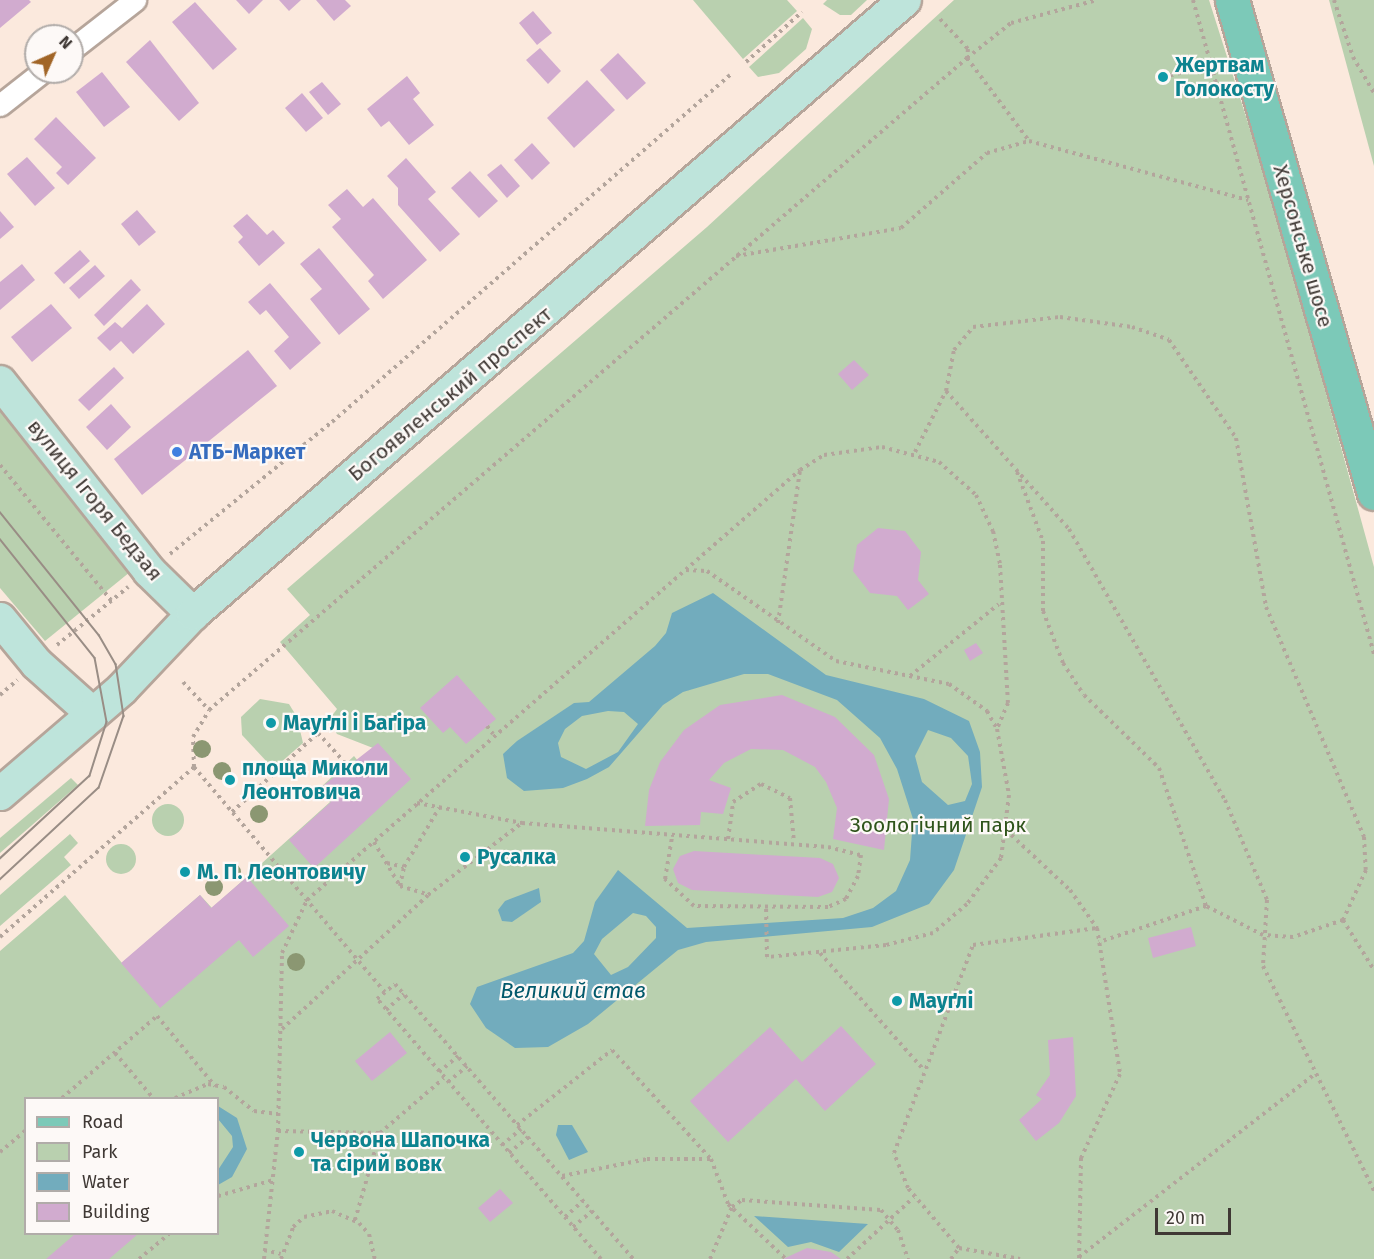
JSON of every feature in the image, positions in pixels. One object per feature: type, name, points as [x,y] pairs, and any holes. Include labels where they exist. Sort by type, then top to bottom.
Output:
[{"type":"main road","name":"Богоявленський проспект","points":[[0,794],[93,714],[194,614],[905,0]]},
{"type":"main road","name":"Херсонське шосе","points":[[1232,0],[1374,493]]},
{"type":"main road","name":"вулиця Ігоря Бедзая","points":[[0,382],[149,571],[194,614]]},
{"type":"main road","points":[[0,619],[37,664],[93,714]]},
{"type":"street","points":[[84,40],[135,0]]},
{"type":"street","points":[[0,105],[27,84]]},
{"type":"path","points":[[386,992],[194,767],[193,737],[209,710],[967,58],[1011,23],[1097,0]]},
{"type":"path","points":[[1193,0],[1214,65],[1248,200],[1374,654]]},
{"type":"path","points":[[1334,0],[1353,57],[1374,93]]},
{"type":"path","points":[[746,62],[802,12]]},
{"type":"path","points":[[940,19],[968,50],[967,58],[1029,141]]},
{"type":"path","points":[[1163,77],[1214,65]]},
{"type":"path","points":[[161,561],[332,422],[730,75]]},
{"type":"path","points":[[736,256],[901,228],[987,153],[1029,141],[1248,200]]},
{"type":"path","points":[[915,452],[946,391],[954,350],[973,327],[1060,318],[1132,327],[1169,340],[1236,438],[1266,607],[1364,837],[1366,870],[1343,920],[1293,937],[1263,935],[1206,906],[1159,768],[1084,694],[1063,663],[1043,611],[1043,541],[1015,469]]},
{"type":"path","points":[[946,391],[1069,529],[1225,800],[1267,900],[1263,935],[1263,966],[1374,1191]]},
{"type":"path","points":[[264,1259],[278,1131],[282,953],[307,900],[494,734],[800,470],[824,455],[882,447],[915,452],[939,462],[976,495],[993,531],[1000,603],[1008,703],[997,729]]},
{"type":"path","points":[[0,465],[111,600]]},
{"type":"path","points":[[778,624],[800,470]]},
{"type":"path","points":[[685,570],[707,571],[778,624],[836,662],[910,676],[968,694],[987,711],[997,729],[1009,795],[1001,858],[967,904],[933,933],[819,952],[767,957],[766,906]]},
{"type":"path","points":[[51,650],[133,583]]},
{"type":"path","points":[[910,676],[1000,603]]},
{"type":"path","points":[[0,695],[22,676]]},
{"type":"path","points":[[183,682],[209,710]]},
{"type":"path","points":[[487,726],[494,734]]},
{"type":"path","points":[[232,812],[318,733],[346,764]]},
{"type":"path","points":[[0,937],[194,767]]},
{"type":"path","points":[[728,839],[733,802],[761,784],[790,798],[794,843]]},
{"type":"path","points":[[417,803],[522,823],[672,837],[794,843],[861,855],[858,876],[846,899],[828,907],[694,906],[680,897],[664,873],[672,837]]},
{"type":"path","points":[[400,886],[404,867],[439,808]]},
{"type":"path","points":[[281,1030],[428,895],[522,823]]},
{"type":"path","points":[[1006,830],[1070,890],[1097,928],[1120,1074],[1081,1158],[1079,1258]]},
{"type":"path","points":[[374,842],[400,886],[428,895]]},
{"type":"path","points":[[386,863],[404,867]]},
{"type":"path","points":[[1099,942],[1206,906]]},
{"type":"path","points":[[1343,920],[1374,970]]},
{"type":"path","points":[[1020,1259],[958,1248],[914,1197],[894,1153],[922,1069],[973,945],[1097,928]]},
{"type":"path","points":[[819,952],[922,1069]]},
{"type":"path","points":[[601,1259],[377,999],[395,984],[633,1259]]},
{"type":"path","points":[[386,1010],[404,994]]},
{"type":"path","points":[[63,1097],[157,1016],[215,1086],[254,1111],[278,1114]]},
{"type":"path","points":[[502,1145],[519,1127],[612,1050],[711,1159],[732,1207],[785,1258]]},
{"type":"path","points":[[115,1053],[152,1097]]},
{"type":"path","points":[[440,1072],[458,1056]]},
{"type":"path","points":[[448,1082],[467,1066]]},
{"type":"path","points":[[1079,1258],[1316,1073]]},
{"type":"path","points":[[356,1220],[380,1133],[444,1078]]},
{"type":"path","points":[[176,1097],[189,1088],[215,1086]]},
{"type":"path","points":[[278,1131],[380,1133]]},
{"type":"path","points":[[0,1152],[24,1132]]},
{"type":"path","points":[[509,1153],[528,1137]]},
{"type":"path","points":[[561,1176],[647,1159],[711,1159]]},
{"type":"path","points":[[219,1197],[273,1180]]},
{"type":"path","points":[[847,1259],[914,1197]]},
{"type":"path","points":[[710,1259],[732,1207],[742,1200],[870,1209],[890,1219],[908,1259]]},
{"type":"path","points":[[565,1217],[583,1201]]},
{"type":"path","points":[[264,1250],[281,1256],[285,1240],[304,1218],[332,1211],[356,1220],[369,1234],[375,1259]]},
{"type":"path","points":[[573,1227],[591,1211]]},
{"type":"path","points":[[139,1259],[167,1235]]},
{"type":"path","points":[[951,1259],[958,1248]]},
{"type":"green space","points":[[693,0],[787,0],[797,11],[743,59]]},
{"type":"green space","points":[[827,0],[867,0],[851,15],[840,15],[823,4]]},
{"type":"green space","name":"Зоологічний парк","points":[[954,0],[1209,0],[1276,211],[1374,567],[1374,1259],[0,1259],[0,951],[65,895],[122,963],[200,895],[212,908],[330,802],[319,789],[354,756],[358,761],[373,748],[337,734],[328,721],[337,709],[280,642],[310,615],[287,589],[707,227]]},
{"type":"green space","points":[[1329,0],[1374,0],[1374,166]]},
{"type":"green space","points":[[803,18],[812,29],[806,49],[779,73],[758,77],[749,67]]},
{"type":"green space","points":[[0,410],[130,572],[45,641],[0,588]]},
{"type":"green space","points":[[260,699],[289,704],[297,717],[303,743],[279,764],[269,764],[242,735],[241,717]]},
{"type":"green space","points":[[71,778],[78,785],[0,853],[0,838]]},
{"type":"green space","points":[[168,804],[179,809],[184,820],[179,831],[168,836],[157,831],[152,820],[157,809]]},
{"type":"green space","points":[[70,834],[78,843],[64,857],[71,865],[0,926],[0,895]]},
{"type":"green space","points":[[121,844],[132,848],[136,859],[132,870],[121,874],[110,870],[106,859],[110,848]]},
{"type":"water","name":"Великий став","points":[[713,593],[826,675],[924,699],[969,721],[980,752],[982,787],[954,870],[929,904],[872,927],[706,942],[678,950],[588,1024],[548,1047],[515,1048],[486,1028],[470,1004],[477,987],[573,953],[584,941],[595,902],[618,870],[687,928],[843,918],[873,908],[896,891],[910,860],[913,819],[897,769],[880,738],[837,700],[768,674],[744,674],[683,692],[663,705],[609,767],[587,779],[563,788],[524,791],[507,778],[503,754],[517,741],[574,703],[589,702],[655,646],[666,633],[672,613]],"holes":[[[608,711],[624,712],[638,724],[618,752],[586,769],[561,757],[558,743],[565,729],[582,716]],[[928,730],[951,738],[968,756],[972,784],[965,801],[948,805],[922,782],[915,756]],[[633,913],[646,916],[656,927],[656,938],[628,967],[611,975],[594,954],[602,939]]]},
{"type":"water","points":[[539,888],[541,902],[512,922],[502,921],[498,910],[505,901]]},
{"type":"water","points":[[219,1107],[237,1118],[247,1149],[232,1177],[219,1184],[219,1168],[233,1147],[232,1136],[219,1120]]},
{"type":"water","points":[[558,1125],[572,1125],[588,1152],[569,1160],[556,1135]]},
{"type":"water","points":[[754,1216],[868,1224],[839,1252],[811,1242],[788,1247]]},
{"type":"building","points":[[0,0],[29,0],[31,2],[0,28]]},
{"type":"building","points":[[236,0],[263,0],[249,14]]},
{"type":"building","points":[[279,0],[301,0],[289,11]]},
{"type":"building","points":[[316,0],[345,0],[351,6],[334,21]]},
{"type":"building","points":[[195,2],[237,49],[213,70],[172,22]]},
{"type":"building","points":[[533,11],[552,33],[537,45],[519,23]]},
{"type":"building","points":[[150,40],[199,103],[179,121],[126,62]]},
{"type":"building","points":[[540,48],[561,71],[548,84],[526,60]]},
{"type":"building","points":[[618,53],[646,83],[627,100],[600,70]]},
{"type":"building","points":[[102,72],[130,107],[104,127],[76,92]]},
{"type":"building","points":[[407,76],[420,93],[413,99],[434,125],[409,145],[389,121],[381,127],[367,109]]},
{"type":"building","points":[[587,80],[615,110],[574,148],[547,118]]},
{"type":"building","points":[[322,82],[341,104],[328,115],[309,92]]},
{"type":"building","points":[[302,93],[323,118],[306,132],[285,108]]},
{"type":"building","points":[[56,117],[96,158],[68,185],[56,173],[62,167],[34,139]]},
{"type":"building","points":[[532,143],[550,163],[532,180],[514,160]]},
{"type":"building","points":[[27,157],[55,188],[35,206],[7,174]]},
{"type":"building","points":[[406,158],[436,192],[428,199],[460,234],[440,252],[398,205],[398,188],[387,176]]},
{"type":"building","points":[[501,164],[520,186],[507,198],[487,175]]},
{"type":"building","points":[[470,171],[498,201],[479,218],[451,188]]},
{"type":"building","points":[[347,189],[363,207],[373,198],[427,260],[383,299],[368,281],[374,275],[332,227],[341,219],[328,205]]},
{"type":"building","points":[[137,210],[156,232],[139,246],[121,224]]},
{"type":"building","points":[[0,211],[14,227],[0,239]]},
{"type":"building","points":[[247,214],[267,235],[273,230],[285,243],[259,266],[238,242],[243,237],[233,226]]},
{"type":"building","points":[[319,248],[370,309],[339,335],[310,299],[322,289],[300,264]]},
{"type":"building","points":[[80,250],[90,261],[64,284],[54,273]]},
{"type":"building","points":[[22,264],[35,280],[0,310],[0,282]]},
{"type":"building","points":[[95,265],[105,276],[79,299],[69,288]]},
{"type":"building","points":[[131,279],[141,290],[104,326],[94,315]]},
{"type":"building","points":[[270,283],[321,343],[290,370],[274,351],[289,337],[266,310],[260,315],[248,302]]},
{"type":"building","points":[[51,304],[72,328],[32,362],[11,337]]},
{"type":"building","points":[[147,304],[165,324],[133,354],[121,341],[110,351],[97,338],[115,322],[122,328]]},
{"type":"building","points":[[248,350],[277,386],[142,495],[114,459]]},
{"type":"building","points":[[854,360],[869,375],[852,390],[838,374]]},
{"type":"building","points":[[114,367],[124,378],[89,411],[78,400]]},
{"type":"building","points":[[111,404],[131,427],[107,450],[86,427]]},
{"type":"building","points":[[878,528],[905,531],[921,552],[918,580],[929,594],[908,610],[897,596],[870,593],[853,571],[857,545]]},
{"type":"building","points":[[976,643],[983,653],[970,661],[964,650]]},
{"type":"building","points":[[457,675],[496,719],[466,744],[450,727],[443,733],[420,708]]},
{"type":"building","points":[[782,695],[835,717],[874,755],[889,799],[884,850],[833,839],[837,808],[826,782],[815,767],[783,750],[751,749],[724,763],[709,780],[731,788],[723,814],[701,812],[700,825],[645,826],[649,790],[660,762],[684,730],[720,705]]},
{"type":"building","points":[[378,743],[411,779],[314,868],[289,840],[331,802],[319,789]]},
{"type":"building","points":[[694,851],[820,858],[833,864],[839,878],[832,892],[818,897],[692,890],[678,883],[673,869],[680,856]]},
{"type":"building","points":[[247,877],[289,926],[253,957],[239,940],[160,1008],[121,963],[200,895],[211,908]]},
{"type":"building","points":[[1191,927],[1196,946],[1153,958],[1148,938]]},
{"type":"building","points":[[841,1026],[876,1064],[825,1111],[796,1079],[728,1142],[690,1101],[770,1027],[802,1062]]},
{"type":"building","points":[[390,1032],[407,1053],[372,1081],[355,1061]]},
{"type":"building","points":[[1073,1037],[1076,1096],[1059,1123],[1036,1141],[1019,1120],[1042,1099],[1036,1095],[1050,1075],[1048,1040]]},
{"type":"building","points":[[500,1189],[513,1203],[490,1222],[478,1208]]},
{"type":"building","points":[[74,1235],[137,1235],[109,1259],[46,1259]]},
{"type":"building","points":[[807,1248],[831,1252],[841,1259],[783,1259]]},
{"type":"tram line","points":[[0,512],[99,635],[116,664],[124,716],[99,788],[0,880]]},
{"type":"tram line","points":[[0,539],[95,658],[107,722],[90,776],[0,859]]},
{"type":"place","name":"Жертвам Голокосту","points":[[1163,77]]},
{"type":"place","name":"АТБ-Маркет","points":[[177,452]]},
{"type":"place","name":"Мауґлі і Баґіра","points":[[271,723]]},
{"type":"place","name":"площа Миколи Леонтовича","points":[[230,780]]},
{"type":"place","name":"Русалка","points":[[465,857]]},
{"type":"place","name":"М. П. Леонтовичу","points":[[185,872]]},
{"type":"place","name":"Мауґлі","points":[[897,1001]]},
{"type":"place","name":"Червона Шапочка та сірий вовк","points":[[299,1152]]}]
